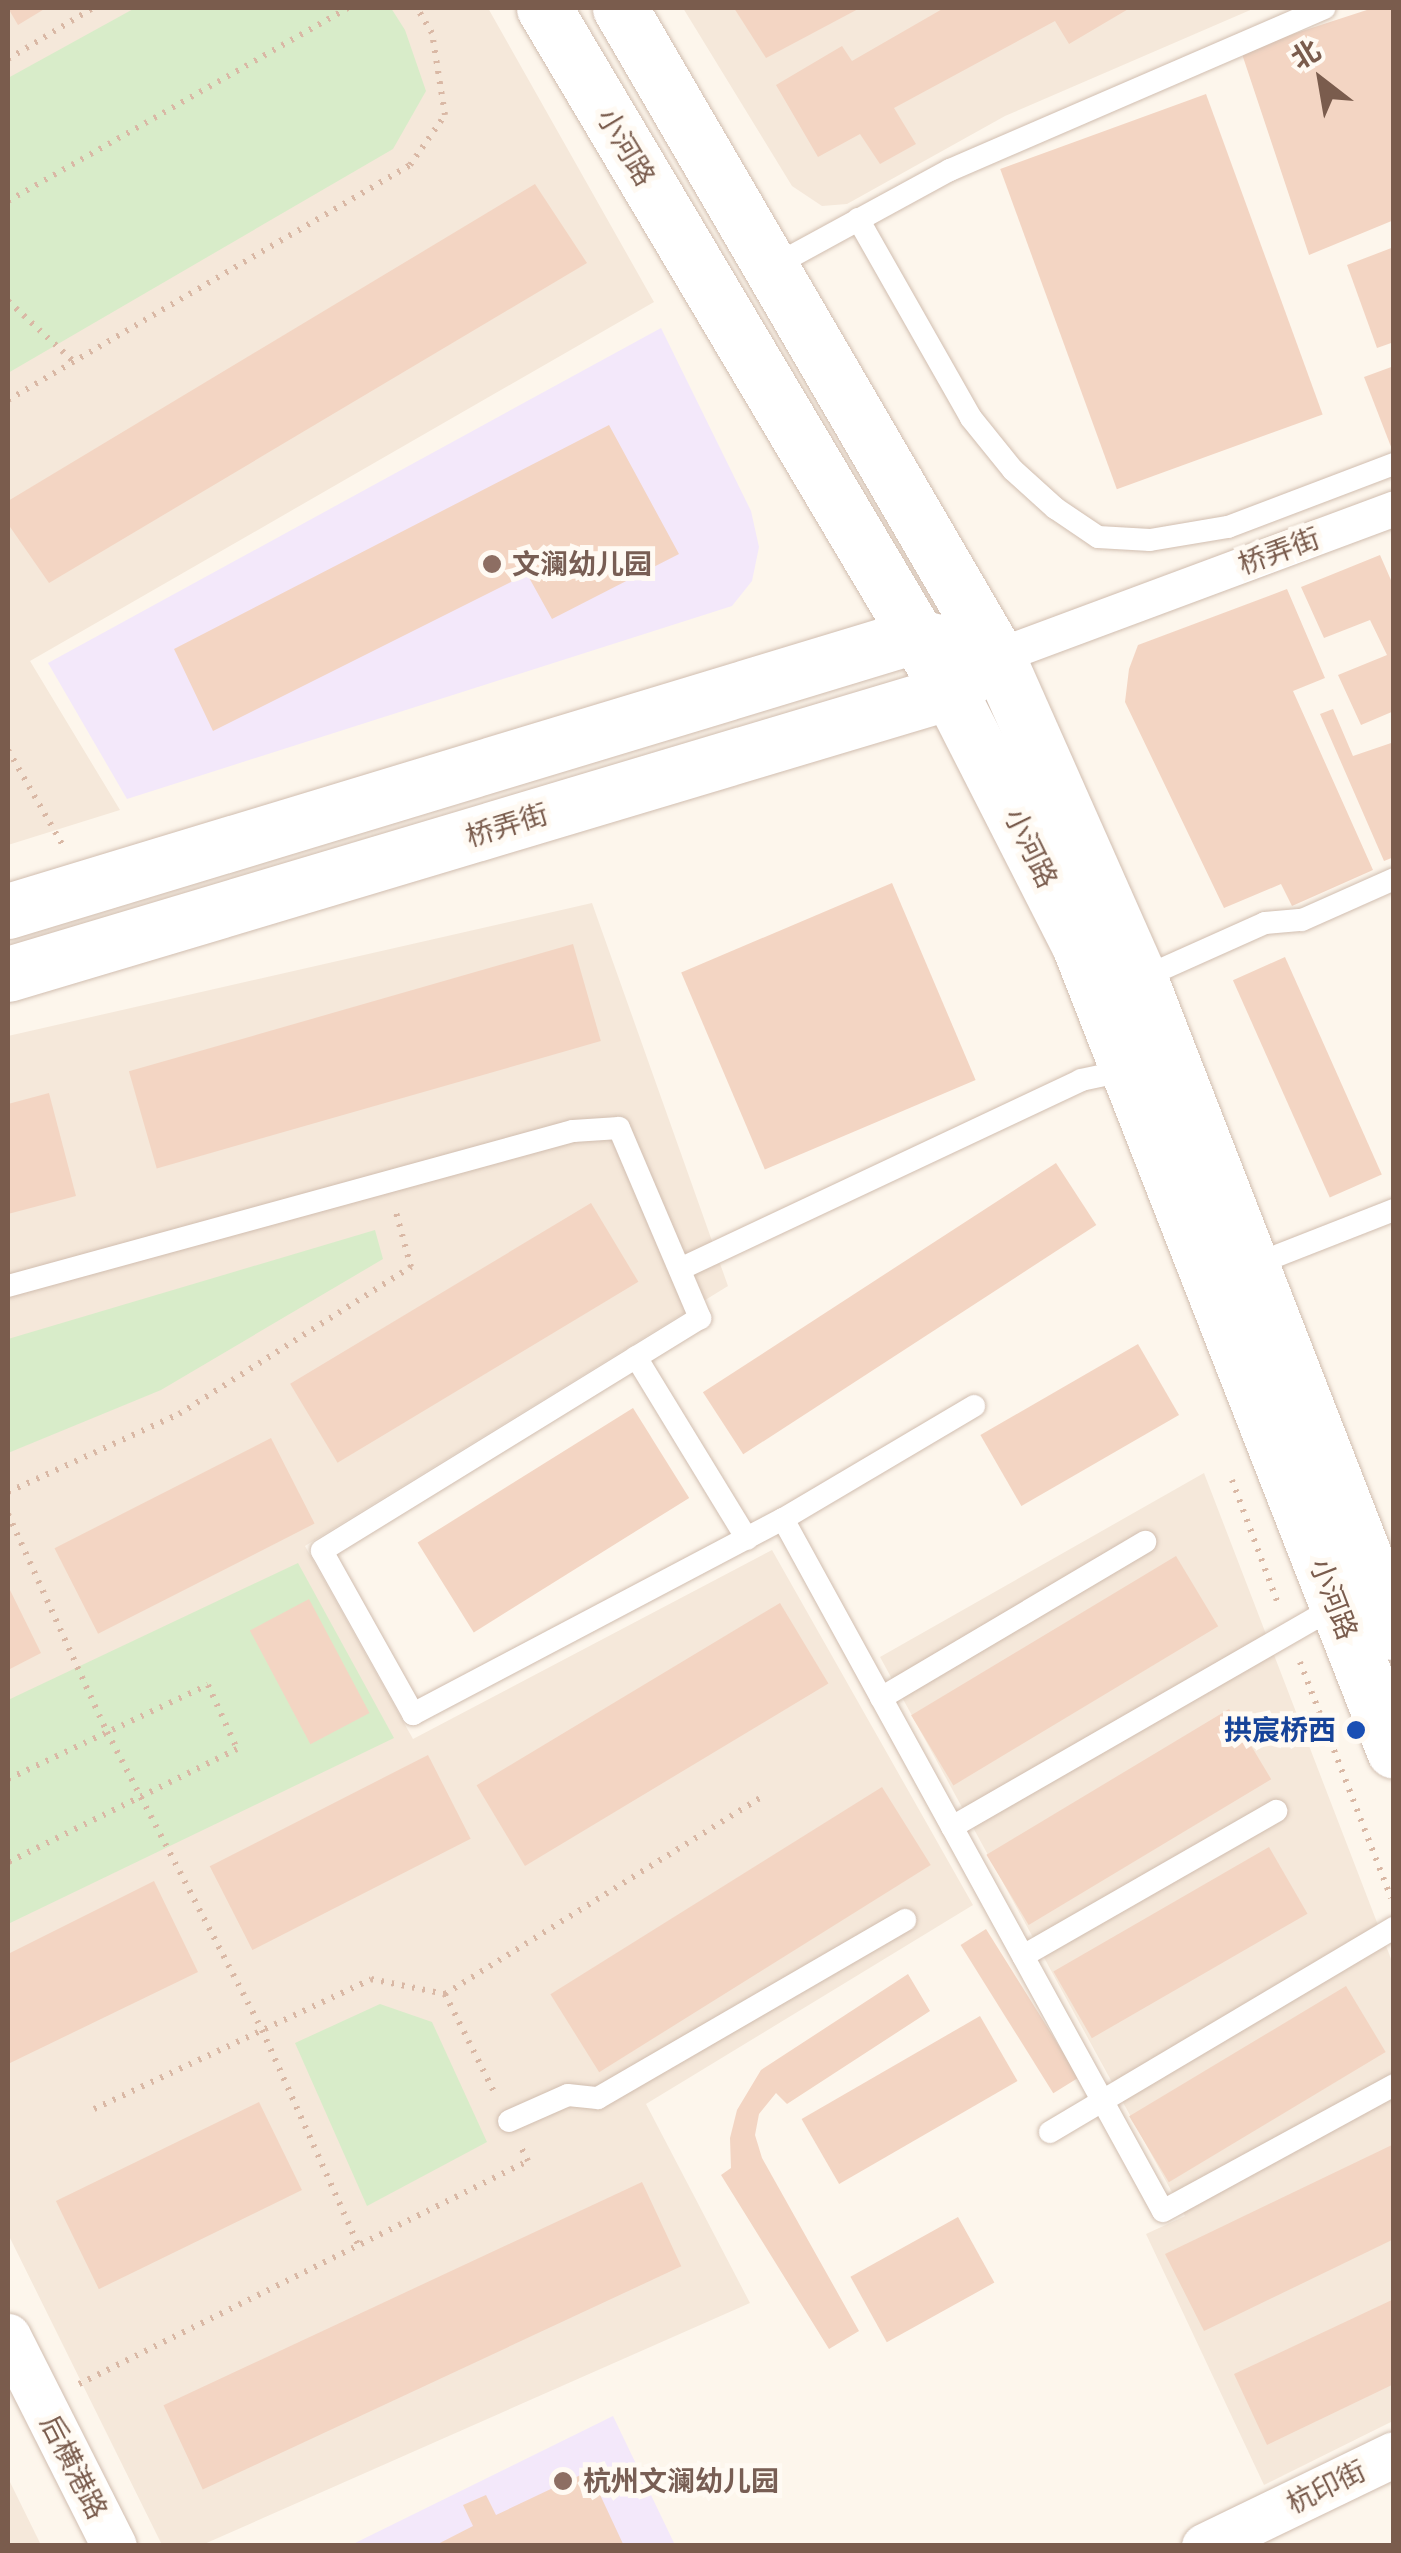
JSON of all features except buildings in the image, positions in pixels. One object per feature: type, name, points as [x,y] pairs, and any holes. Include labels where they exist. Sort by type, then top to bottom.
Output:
[{"type":"main road","name":"小河路","points":[[544,8],[950,692],[1079,945],[1394,1751]]},
{"type":"main road","name":"小河路","points":[[620,8],[996,656],[1140,979],[1394,1632]]},
{"type":"main road","points":[[8,912],[914,636],[996,656]]},
{"type":"main road","name":"桥弄街","points":[[8,974],[950,692],[996,656]]},
{"type":"street","name":"桥弄街","points":[[996,656],[1394,508]]},
{"type":"street","name":"后横港路","points":[[8,2336],[114,2546]]},
{"type":"street","name":"杭印街","points":[[1204,2546],[1394,2454]]},
{"type":"lane","points":[[770,268],[950,170],[1324,8]]},
{"type":"lane","points":[[858,219],[972,418],[1013,470],[1055,508],[1098,537],[1150,540],[1228,527],[1394,464]]},
{"type":"lane","points":[[1140,979],[1265,922],[1302,920],[1394,880]]},
{"type":"lane","points":[[680,1269],[1082,1080],[1128,1070]]},
{"type":"lane","points":[[8,1286],[573,1131],[619,1128],[700,1318],[322,1552],[413,1714],[784,1519],[974,1406]]},
{"type":"lane","points":[[1250,1266],[1394,1210]]},
{"type":"lane","points":[[636,1357],[747,1538]]},
{"type":"lane","points":[[784,1519],[1163,2211],[1394,2085]]},
{"type":"lane","points":[[881,1698],[1145,1542]]},
{"type":"lane","points":[[952,1827],[1337,1606]]},
{"type":"lane","points":[[1023,1956],[1276,1811]]},
{"type":"lane","points":[[508,2122],[568,2094],[598,2098],[905,1920]]},
{"type":"lane","points":[[1050,2132],[1394,1928]]},
{"type":"path","points":[[8,59],[93,8]]},
{"type":"path","points":[[8,201],[348,8]]},
{"type":"path","points":[[8,400],[410,166],[445,115],[432,34],[417,8]]},
{"type":"path","points":[[8,301],[72,360]]},
{"type":"path","points":[[8,750],[86,888]]},
{"type":"path","points":[[8,1492],[180,1414],[411,1267],[387,1182]]},
{"type":"path","points":[[8,1514],[107,1732],[262,2030],[358,2245]]},
{"type":"path","points":[[8,1780],[208,1684],[238,1748],[8,1862]]},
{"type":"path","points":[[94,2109],[370,1980],[444,1994],[766,1796]]},
{"type":"path","points":[[41,2402],[528,2161],[444,1994]]},
{"type":"shaded area","points":[[8,8],[488,8],[654,302],[30,661],[120,810],[8,845]]},
{"type":"shaded area","points":[[683,8],[1255,8],[1005,116],[847,204],[822,206],[792,186]]},
{"type":"shaded area","name":"文澜幼儿园","points":[[661,328],[751,511],[759,547],[752,581],[732,606],[127,799],[48,663]]},
{"type":"shaded area","points":[[592,903],[728,1286],[305,1546],[413,1739],[772,1550],[973,1905],[646,2104],[750,2303],[202,2545],[162,2545],[8,2234],[8,1036]]},
{"type":"shaded area","points":[[1204,1473],[1393,1964],[1393,2421],[1264,2485],[1146,2234],[1185,2216],[880,1657]]},
{"type":"shaded area","name":"杭州文澜幼儿园","points":[[613,2416],[675,2545],[349,2546]]},
{"type":"shaded area","points":[[8,2478],[41,2545],[8,2545]]},
{"type":"green space","points":[[135,8],[391,8],[405,30],[426,91],[393,149],[8,373],[8,78]]},
{"type":"green space","points":[[375,1230],[383,1259],[161,1390],[8,1453],[8,1339]]},
{"type":"green space","points":[[298,1563],[394,1738],[8,1924],[8,1700]]},
{"type":"green space","points":[[380,2004],[432,2022],[487,2142],[367,2206],[295,2043]]},
{"type":"place","name":"文澜幼儿园","points":[[492,564]]},
{"type":"place","name":"拱宸桥西","points":[[1356,1730]]},
{"type":"place","name":"杭州文澜幼儿园","points":[[563,2481]]}]
